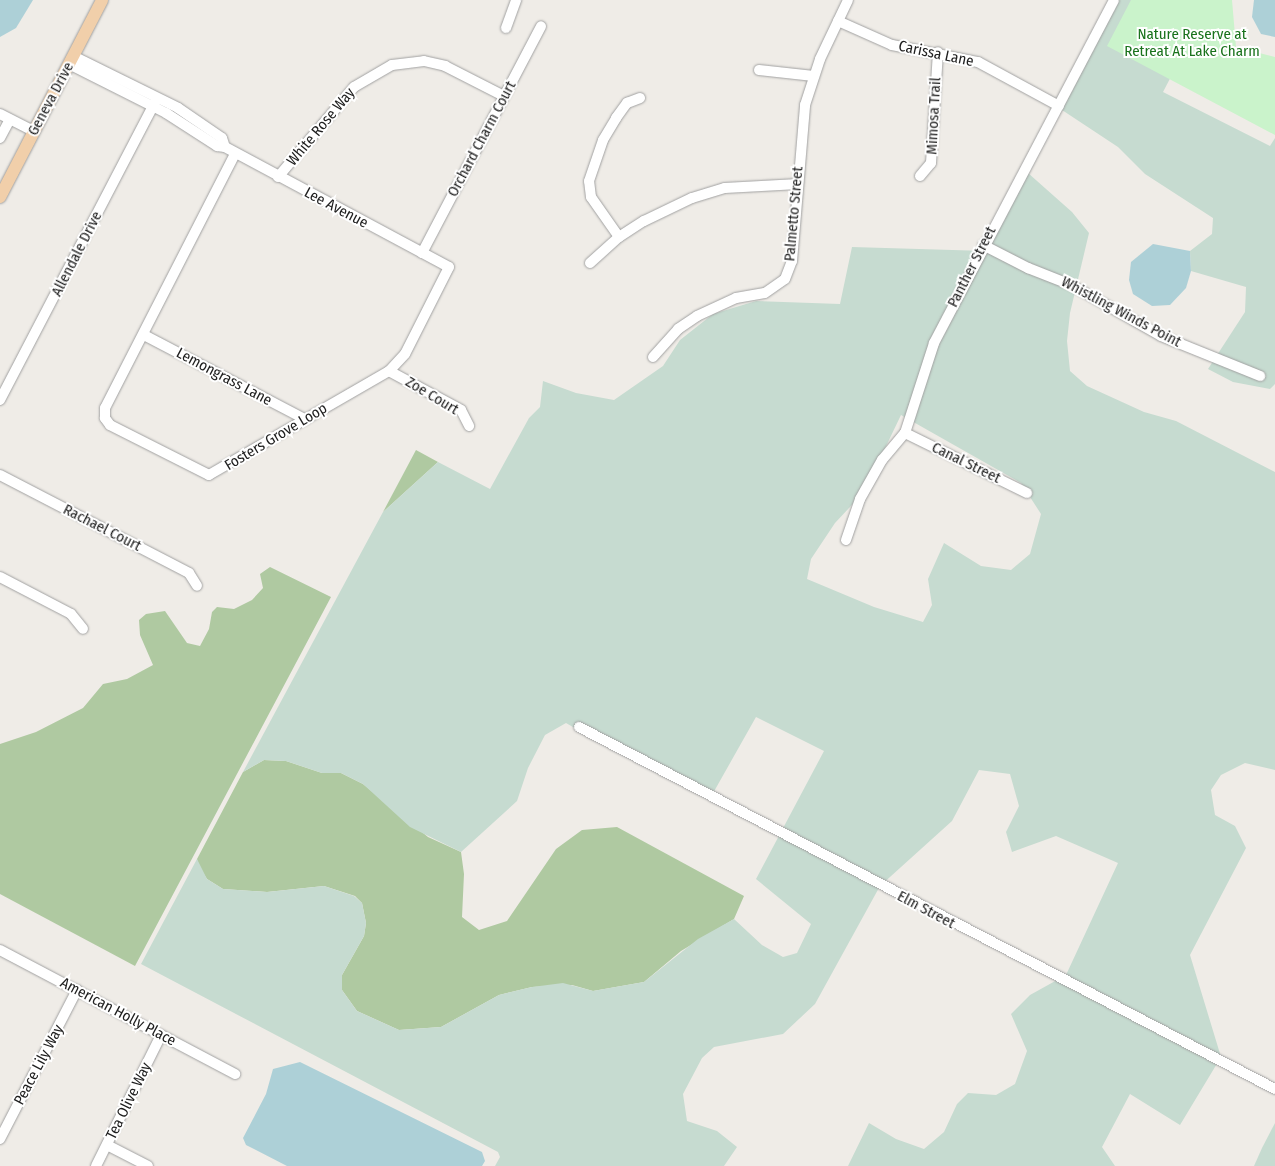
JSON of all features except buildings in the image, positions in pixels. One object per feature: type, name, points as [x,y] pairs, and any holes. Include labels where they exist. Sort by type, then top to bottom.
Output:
[{"type":"main road","name":"Geneva Drive","points":[[0,198],[102,0]]},
{"type":"street","points":[[506,28],[516,0]]},
{"type":"street","name":"Palmetto Street","points":[[653,357],[678,329],[696,316],[736,298],[765,293],[785,279],[792,261],[805,105],[814,76],[848,0]]},
{"type":"street","name":"Panther Street","points":[[846,540],[860,499],[882,460],[905,433],[934,343],[983,245],[1114,0]]},
{"type":"street","name":"Carissa Lane","points":[[838,21],[892,45],[938,52],[978,62],[1059,106]]},
{"type":"street","name":"Orchard Charm Court","points":[[422,253],[541,26]]},
{"type":"street","name":"Mimosa Trail","points":[[920,176],[931,162],[936,125],[934,90],[938,52]]},
{"type":"street","name":"Lee Avenue","points":[[71,60],[155,102],[217,146],[225,147],[449,267]]},
{"type":"street","name":"White Rose Way","points":[[278,177],[354,87],[368,76],[392,65],[424,61],[445,66],[504,96]]},
{"type":"street","points":[[759,70],[814,76]]},
{"type":"street","points":[[619,237],[591,196],[589,181],[603,140],[616,118],[627,102],[640,98]]},
{"type":"street","name":"Allendale Drive","points":[[0,400],[155,102]]},
{"type":"street","points":[[0,138],[5,117],[34,131]]},
{"type":"street","name":"Fosters Grove Loop","points":[[235,154],[106,408],[105,418],[110,424],[209,475],[390,371],[405,354],[449,267]]},
{"type":"street","points":[[590,263],[619,237],[666,208],[726,188],[798,184]]},
{"type":"street","name":"Whistling Winds Point","points":[[983,245],[1028,268],[1071,285],[1161,336],[1260,376]]},
{"type":"street","name":"Lemongrass Lane","points":[[144,335],[305,419]]},
{"type":"street","name":"Zoe Court","points":[[390,371],[460,410],[469,426]]},
{"type":"street","name":"Canal Street","points":[[905,433],[1027,493]]},
{"type":"street","name":"Rachael Court","points":[[0,475],[189,573],[197,586]]},
{"type":"street","points":[[0,577],[71,614],[83,629]]},
{"type":"street","name":"Elm Street","points":[[579,727],[1275,1089]]},
{"type":"street","name":"American Holly Place","points":[[0,950],[235,1074]]},
{"type":"street","name":"Peace Lily Way","points":[[0,1139],[77,990]]},
{"type":"street","name":"Tea Olive Way","points":[[96,1166],[161,1035]]},
{"type":"street","points":[[107,1145],[148,1166]]},
{"type":"green space","points":[[1119,0],[1211,0],[1163,92],[1270,146],[1275,138],[1275,384],[1270,389],[1233,382],[1208,369],[1245,312],[1246,287],[1191,271],[1190,251],[1212,234],[1213,218],[1145,174],[1118,147],[1062,110]]},
{"type":"green space","name":"Nature Reserve at Retreat At Lake Charm","points":[[1131,0],[1232,0],[1236,47],[1275,57],[1275,135],[1107,46]]},
{"type":"green space","points":[[1028,173],[1072,212],[1089,233],[1070,313],[1067,341],[1070,371],[1087,386],[1144,412],[1176,421],[1275,472],[1275,770],[1245,763],[1221,775],[1211,790],[1215,815],[1235,826],[1246,848],[1190,955],[1221,1057],[1180,1125],[1130,1094],[1102,1147],[1115,1166],[848,1166],[869,1123],[896,1139],[924,1149],[944,1132],[957,1104],[968,1093],[996,1095],[1015,1084],[1027,1051],[1011,1014],[1030,995],[1066,975],[1118,863],[1056,836],[1012,852],[1006,832],[1019,806],[1010,774],[979,770],[952,821],[880,886],[815,1004],[783,1034],[714,1047],[702,1058],[683,1094],[687,1121],[717,1131],[737,1147],[724,1166],[495,1166],[500,1157],[498,1152],[141,964],[197,859],[207,879],[223,889],[267,892],[324,886],[354,896],[362,903],[366,923],[364,936],[342,975],[342,990],[357,1011],[399,1030],[441,1027],[499,995],[532,987],[563,983],[593,991],[644,982],[698,939],[734,919],[762,945],[783,957],[797,953],[811,924],[756,879],[824,751],[756,717],[712,795],[604,745],[566,723],[545,735],[528,768],[517,801],[461,852],[410,827],[363,784],[341,773],[322,773],[286,761],[264,760],[243,772],[383,512],[438,462],[490,489],[529,418],[540,407],[543,381],[576,393],[614,400],[663,366],[680,340],[713,314],[756,301],[840,304],[852,247],[986,251]],"holes":[[[901,415],[1021,483],[1041,514],[1030,554],[1011,570],[981,566],[944,543],[928,579],[932,605],[923,622],[874,607],[807,579],[811,559],[835,523],[864,492]]]},
{"type":"green space","points":[[416,450],[438,462],[383,512]]},
{"type":"green space","points":[[270,567],[331,597],[135,966],[0,894],[0,744],[36,732],[83,708],[103,684],[127,679],[153,665],[140,635],[139,620],[146,614],[165,611],[187,643],[200,646],[209,629],[212,612],[217,607],[234,609],[252,600],[263,588],[260,574]]},
{"type":"green space","points":[[264,760],[286,761],[322,773],[341,773],[363,784],[428,837],[461,852],[464,874],[462,917],[479,930],[507,921],[556,849],[582,830],[617,827],[744,896],[734,919],[681,951],[644,982],[593,991],[572,985],[532,987],[499,995],[441,1027],[399,1030],[357,1011],[342,990],[342,975],[364,936],[366,923],[362,903],[355,896],[324,886],[267,892],[223,889],[207,879],[198,865],[197,859],[243,772]]},
{"type":"green space","points":[[1275,1123],[1275,1166],[1254,1166],[1262,1148]]},
{"type":"water","points":[[0,0],[33,0],[16,28],[0,37]]},
{"type":"water","points":[[1254,0],[1275,0],[1275,37],[1261,34],[1252,17]]},
{"type":"water","points":[[1153,244],[1190,251],[1191,271],[1186,288],[1170,305],[1152,306],[1133,294],[1129,280],[1131,262]]},
{"type":"water","points":[[300,1062],[482,1152],[485,1161],[482,1166],[287,1166],[246,1145],[243,1138],[266,1094],[273,1069]]}]
